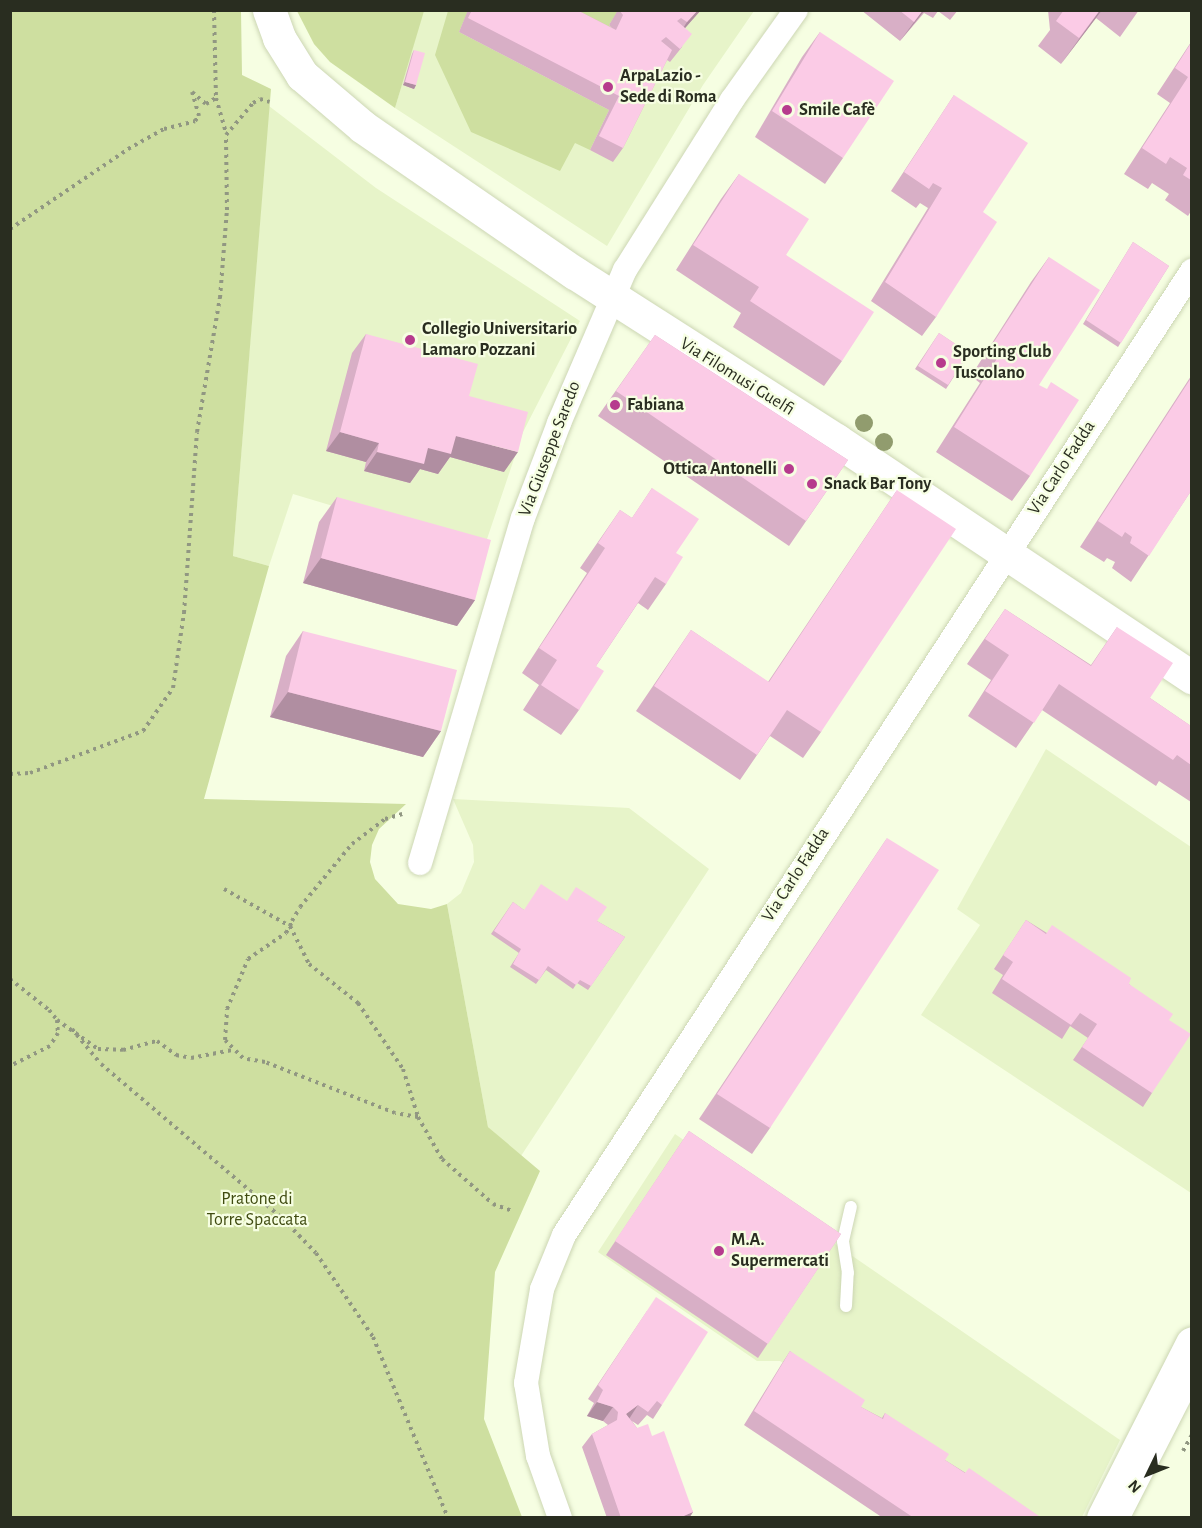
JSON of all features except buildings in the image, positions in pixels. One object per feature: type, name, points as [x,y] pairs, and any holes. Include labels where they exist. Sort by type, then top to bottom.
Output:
[{"type":"street","name":"Via Filomusi Guelfi","points":[[269,10],[279,38],[294,63],[314,87],[363,128],[615,298],[836,440],[1004,555],[1191,676]]},
{"type":"street","name":"Via Giuseppe Saredo","points":[[420,863],[527,508],[570,394],[643,236],[740,87],[796,10]]},
{"type":"street","name":"Via Carlo Fadda","points":[[560,1518],[538,1456],[526,1383],[537,1308],[556,1250],[636,1120],[1191,271]]},
{"type":"street","points":[[1103,1518],[1191,1343]]},
{"type":"lane","points":[[846,1306],[848,1273],[843,1241],[851,1207]]},
{"type":"lane","points":[[1124,1518],[1191,1385]]},
{"type":"path","points":[[10,774],[30,773],[143,731],[173,688],[184,612],[197,432],[220,298],[227,210],[226,135],[216,98],[214,10]]},
{"type":"path","points":[[10,229],[128,149],[164,129],[195,121],[199,116],[192,92],[206,105],[216,98]]},
{"type":"path","points":[[226,135],[253,103],[260,99],[270,102]]},
{"type":"path","points":[[402,814],[385,819],[352,844],[300,907],[290,926],[278,941],[257,952],[243,966],[224,1023],[225,1040],[232,1050],[243,1058],[266,1062],[395,1113],[418,1116]]},
{"type":"path","points":[[224,889],[290,926],[309,964],[358,1003],[391,1049],[403,1069],[418,1116],[442,1159],[493,1204],[512,1211]]},
{"type":"path","points":[[10,980],[37,998],[57,1020],[98,1049],[123,1050],[157,1041],[176,1054],[191,1058],[232,1050]]},
{"type":"path","points":[[10,1066],[56,1041],[57,1020]]},
{"type":"path","points":[[72,1029],[101,1064],[283,1219],[316,1253],[373,1337],[394,1380],[448,1518]]},
{"type":"shaded area","points":[[423,11],[754,11],[703,85],[607,246],[395,108]]},
{"type":"shaded area","name":"Collegio Universitario Lamaro Pozzani","points":[[269,106],[376,188],[580,321],[523,432],[483,551],[293,494],[269,566],[233,556]]},
{"type":"shaded area","points":[[1046,749],[1191,847],[1191,1193],[921,1015],[980,925],[957,909]]},
{"type":"shaded area","points":[[453,799],[629,808],[709,869],[521,1156],[488,1127],[447,904],[461,893],[474,862],[473,845]]},
{"type":"shaded area","points":[[675,1134],[1120,1440],[1082,1517],[1020,1517],[780,1361],[757,1361],[598,1252]]},
{"type":"green space","name":"Pratone di Torre Spaccata","points":[[10,11],[241,11],[242,75],[271,89],[233,556],[269,566],[204,799],[406,804],[379,829],[372,845],[370,862],[375,879],[398,904],[431,909],[447,904],[488,1127],[540,1171],[495,1272],[484,1419],[522,1517],[11,1517]]},
{"type":"green space","points":[[297,11],[424,11],[395,108],[330,62],[314,44]]},
{"type":"green space","points":[[448,11],[468,11],[459,32],[609,110],[590,150],[575,143],[560,171],[471,132],[435,55]]},
{"type":"green space","points":[[539,11],[618,11],[609,25],[613,29]]},
{"type":"place","name":"ArpaLazio - Sede di Roma","points":[[608,87]]},
{"type":"place","name":"Smile Cafè","points":[[787,110]]},
{"type":"place","name":"Collegio Universitario Lamaro Pozzani","points":[[410,340]]},
{"type":"place","name":"Sporting Club Tuscolano","points":[[941,363]]},
{"type":"place","name":"Fabiana","points":[[615,405]]},
{"type":"place","name":"Ottica Antonelli","points":[[789,469]]},
{"type":"place","name":"Snack Bar Tony","points":[[812,484]]},
{"type":"place","name":"M.A. Supermercati","points":[[719,1251]]}]
